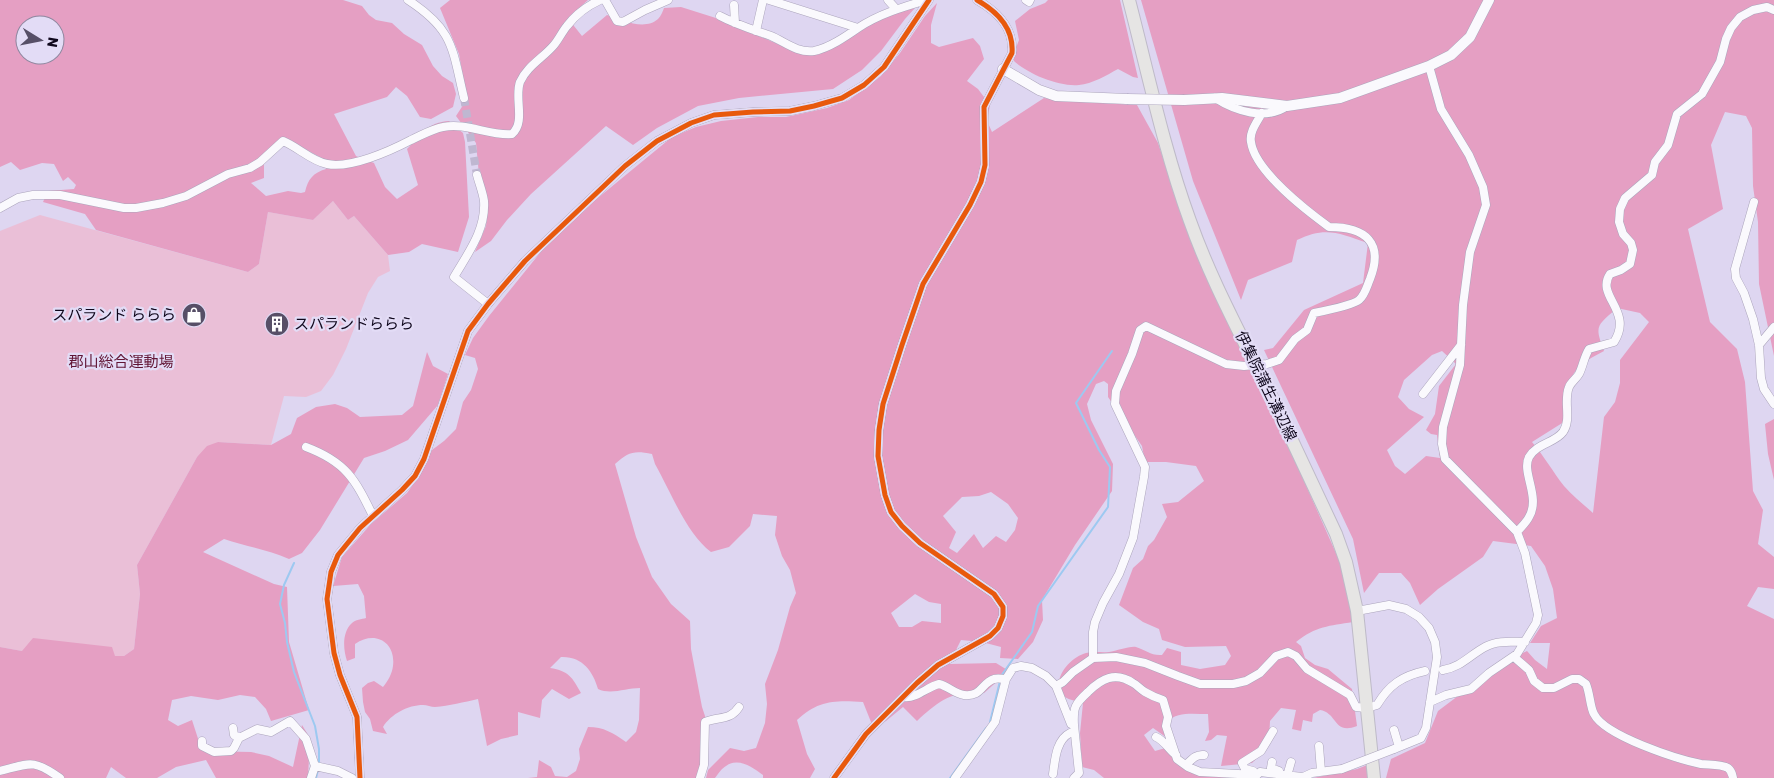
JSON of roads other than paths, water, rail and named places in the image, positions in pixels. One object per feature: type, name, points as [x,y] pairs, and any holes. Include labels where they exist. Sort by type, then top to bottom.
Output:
[{"type":"main road","name":"伊集院蒲生溝辺線","points":[[1129,0],[1176,181],[1189,219],[1210,272],[1336,534],[1346,562],[1357,611],[1374,778]]},
{"type":"street","points":[[408,0],[437,22],[446,35],[451,45],[464,98]]},
{"type":"street","points":[[0,208],[18,198],[34,195],[60,195],[124,208],[136,208],[163,203],[186,196],[228,174],[250,168],[260,162],[283,141],[315,160],[339,165],[377,155],[442,127],[456,125],[512,134],[516,130],[520,117],[517,99],[520,82],[532,65],[554,46],[568,24],[578,13],[600,0]]},
{"type":"street","points":[[605,0],[616,21],[623,22],[668,0]]},
{"type":"street","points":[[756,31],[763,0]]},
{"type":"street","points":[[769,0],[858,28]]},
{"type":"street","points":[[888,0],[896,9]]},
{"type":"street","points":[[720,16],[796,49],[806,51],[816,50],[838,41],[872,19],[896,9],[928,0]]},
{"type":"street","points":[[360,778],[357,717],[340,675],[334,653],[327,599],[331,572],[338,555],[373,516],[408,483],[424,459],[468,331],[488,304],[525,261],[625,166],[657,141],[691,123],[714,115],[790,111],[842,98],[864,85],[884,66],[928,0]]},
{"type":"street","points":[[834,778],[866,734],[916,683],[938,665],[990,636],[998,628],[1003,616],[1002,604],[994,594],[920,543],[902,526],[892,512],[885,495],[878,456],[883,404],[923,284],[970,205],[981,182],[985,165],[984,107],[1012,53],[1013,44],[1001,16],[977,0]]},
{"type":"street","points":[[1026,0],[1029,2],[1030,0]]},
{"type":"street","points":[[1003,69],[1039,90],[1056,96],[1184,100],[1215,98],[1286,106],[1340,98],[1429,66],[1451,56],[1470,36],[1489,0]]},
{"type":"street","points":[[734,5],[735,24]]},
{"type":"street","points":[[1517,532],[1529,518],[1534,508],[1533,491],[1527,467],[1529,457],[1540,445],[1563,432],[1567,422],[1569,387],[1578,376],[1589,349],[1614,342],[1618,337],[1621,322],[1619,312],[1605,284],[1610,274],[1630,264],[1633,250],[1631,243],[1622,234],[1619,222],[1620,209],[1625,198],[1652,175],[1655,162],[1668,145],[1677,114],[1702,94],[1720,62],[1726,38],[1731,28],[1740,18],[1753,10],[1767,7],[1774,10]]},
{"type":"street","points":[[1429,66],[1441,110],[1470,155],[1483,187],[1486,205],[1470,252],[1463,305],[1460,366],[1443,427],[1442,444],[1445,459],[1517,532],[1525,553],[1538,615],[1536,623],[1514,656],[1489,673],[1471,689],[1446,694],[1430,702]]},
{"type":"street","points":[[1215,98],[1234,109],[1262,113],[1278,112],[1286,106]]},
{"type":"street","points":[[1093,658],[1095,622],[1103,603],[1120,574],[1133,538],[1144,477],[1145,467],[1115,404],[1116,391],[1140,330],[1146,326],[1226,364],[1244,366],[1267,364],[1279,360],[1295,339],[1307,330],[1314,313],[1359,300],[1366,290],[1375,266],[1376,255],[1370,241],[1359,232],[1346,227],[1330,227],[1325,224],[1275,182],[1257,159],[1250,142],[1251,132],[1262,113]]},
{"type":"street","points":[[476,175],[484,200],[483,223],[472,248],[454,277],[488,304]]},
{"type":"street","points":[[1754,202],[1735,270],[1736,278],[1744,293],[1753,319],[1764,389],[1774,404]]},
{"type":"street","points":[[1758,345],[1774,328]]},
{"type":"street","points":[[1424,394],[1461,346]]},
{"type":"street","points":[[306,447],[326,454],[338,464],[358,486],[373,516]]},
{"type":"street","points":[[1272,762],[1271,768],[1302,778],[1312,773],[1342,769],[1421,738],[1426,728],[1437,657],[1435,642],[1428,628],[1419,617],[1406,609],[1389,605],[1357,611]]},
{"type":"street","points":[[1443,670],[1453,668],[1486,646],[1499,642],[1524,642]]},
{"type":"street","points":[[1056,686],[1093,658],[1116,657],[1145,663],[1200,684],[1233,684],[1246,681],[1260,673],[1276,656],[1288,652],[1296,656],[1307,668],[1350,695],[1356,707],[1367,708],[1377,705],[1383,695],[1393,685],[1409,674],[1425,671]]},
{"type":"street","points":[[1514,656],[1529,670],[1534,681],[1543,688],[1554,688],[1572,679],[1579,679],[1586,684],[1594,715],[1609,729],[1625,738],[1700,764],[1727,768],[1733,778]]},
{"type":"street","points":[[956,778],[995,722],[1006,679],[1013,668],[1021,666],[1032,668],[1046,676],[1056,686],[1073,725],[1065,744]]},
{"type":"street","points":[[1077,776],[1073,725],[1075,706],[1100,681],[1119,676],[1131,681],[1144,692],[1162,700],[1168,717],[1166,726],[1176,756]]},
{"type":"street","points":[[904,696],[910,698],[939,684],[957,693],[969,695],[978,693],[989,681],[995,678],[1006,679]]},
{"type":"street","points":[[700,778],[704,765],[705,722],[730,716],[739,707]]},
{"type":"street","points":[[202,741],[202,746],[208,750],[231,751],[238,738],[257,729],[271,732],[290,721],[306,739],[315,766],[311,778]]},
{"type":"street","points":[[233,728],[234,735],[238,738]]},
{"type":"street","points":[[1394,730],[1396,748]]},
{"type":"street","points":[[1256,775],[1245,769],[1242,763],[1261,751],[1273,731]]},
{"type":"street","points":[[1053,774],[1060,742],[1063,737],[1070,733]]},
{"type":"street","points":[[1156,737],[1177,759],[1200,772],[1256,775],[1288,774]]},
{"type":"street","points":[[1319,746],[1321,772]]},
{"type":"street","points":[[1186,765],[1193,757],[1204,755]]},
{"type":"street","points":[[1288,774],[1292,762]]},
{"type":"street","points":[[0,771],[29,764],[42,766],[60,778]]},
{"type":"street","points":[[315,766],[338,771],[352,778]]},
{"type":"waterway","points":[[1001,676],[1032,632],[1038,606],[1108,507],[1110,467],[1099,450],[1076,403],[1112,351]]},
{"type":"waterway","points":[[294,563],[284,585],[280,604],[294,672],[315,726],[319,762]]},
{"type":"waterway","points":[[990,722],[1000,681]]},
{"type":"waterway","points":[[950,778],[986,728]]},
{"type":"waterway","points":[[316,778],[318,770]]},
{"type":"tunnel","points":[[464,98],[477,175]]},
{"type":"place","name":"スパランド ららら","points":[[194,315]]},
{"type":"place","name":"スパランドららら","points":[[277,324]]},
{"type":"park label","name":"郡山総合運動場","points":[[121,362]]}]
